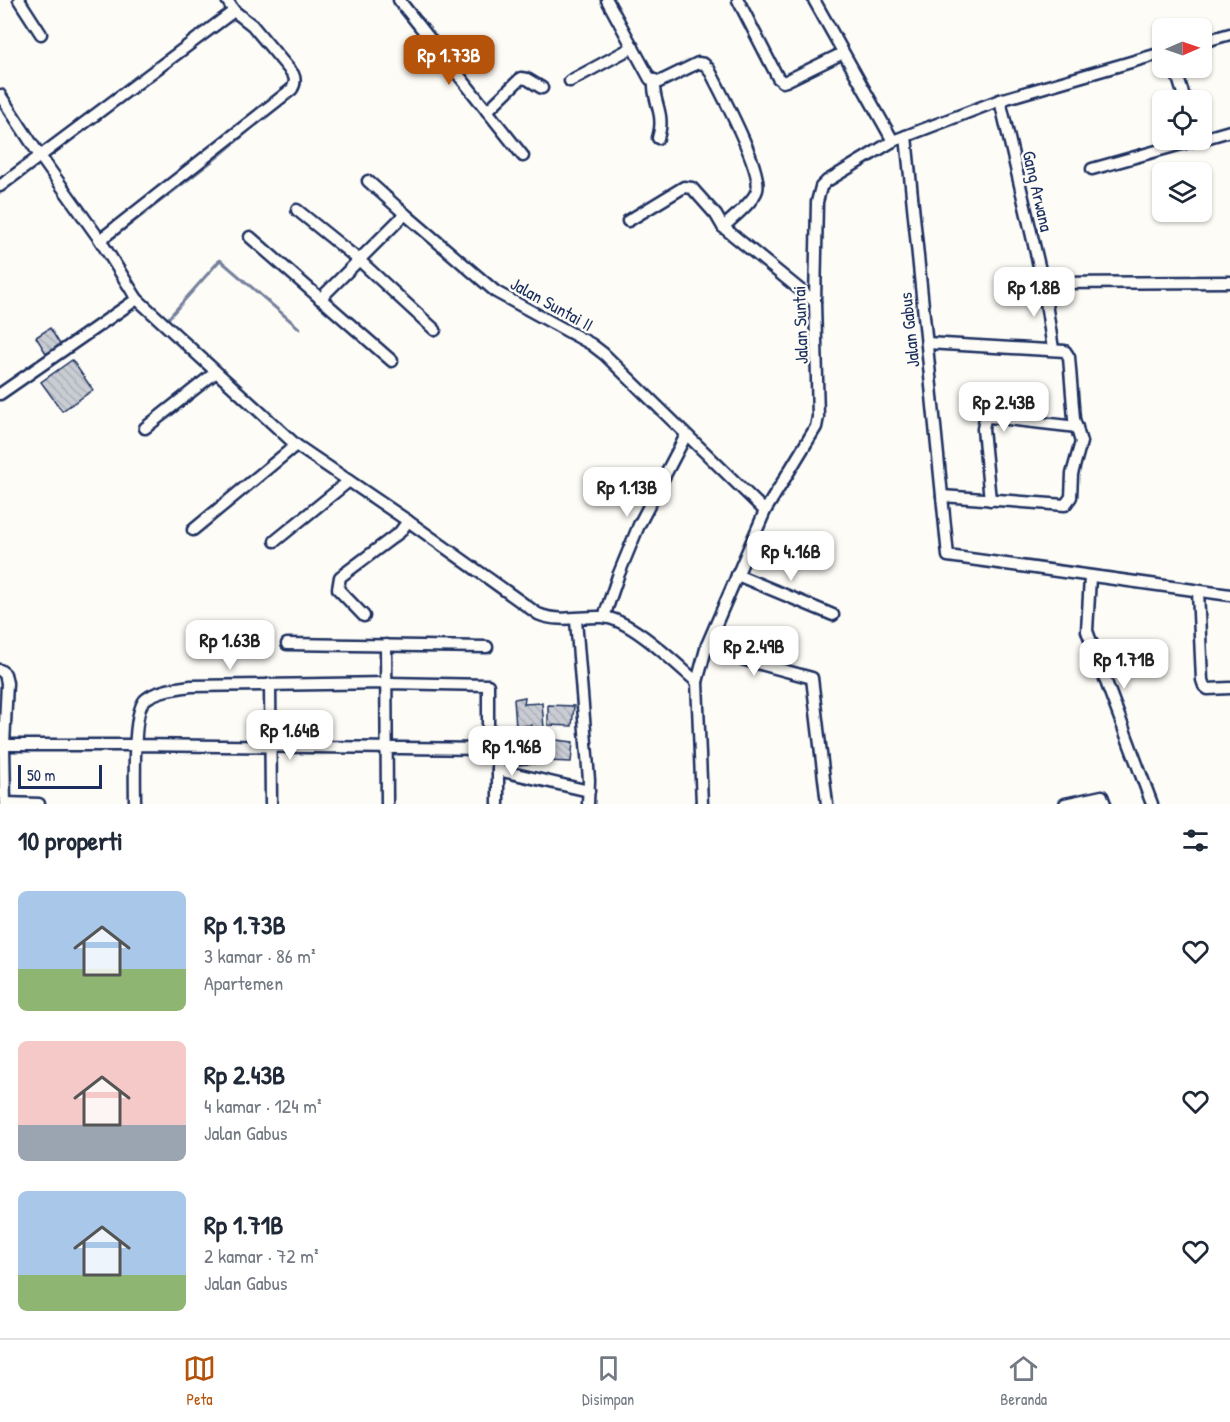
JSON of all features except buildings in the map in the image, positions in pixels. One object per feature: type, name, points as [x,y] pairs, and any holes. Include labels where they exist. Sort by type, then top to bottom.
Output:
[{"type":"street","points":[[19,0],[41,34]]},
{"type":"street","points":[[100,240],[292,89],[296,82],[293,74],[252,25],[234,11],[227,0]]},
{"type":"street","points":[[399,0],[524,156]]},
{"type":"street","points":[[607,0],[650,79],[659,82],[698,63],[704,64],[709,69],[741,135],[757,176],[758,187],[754,195],[723,227]]},
{"type":"street","points":[[738,0],[777,78],[781,81],[786,81],[843,53]]},
{"type":"street","points":[[814,0],[893,141]]},
{"type":"street","points":[[0,186],[234,11]]},
{"type":"street","points":[[1212,39],[1230,34]]},
{"type":"street","points":[[570,81],[633,47]]},
{"type":"street","name":"Jalan Suntai","points":[[702,804],[697,682],[707,645],[765,511],[816,427],[819,417],[815,302],[817,202],[821,187],[827,181],[893,141],[1000,100],[1152,56]]},
{"type":"street","points":[[487,111],[521,78],[542,88]]},
{"type":"street","points":[[654,80],[653,89],[662,122],[658,138]]},
{"type":"street","points":[[0,94],[40,156],[100,240],[137,299],[296,445],[408,521],[538,614],[548,618],[576,620],[604,617],[631,628],[697,682]]},
{"type":"street","name":"Gang Arwana","points":[[1000,100],[1043,283],[1053,349]]},
{"type":"street","points":[[1212,136],[1230,131]]},
{"type":"street","name":"Jalan Gabus","points":[[906,136],[948,556],[1230,595]]},
{"type":"street","points":[[1092,169],[1161,150]]},
{"type":"street","name":"Jalan Suntai II","points":[[368,181],[496,292],[591,344],[604,354],[765,511]]},
{"type":"street","points":[[628,221],[688,186],[716,215],[723,227],[815,302]]},
{"type":"street","points":[[297,210],[358,260],[435,330]]},
{"type":"street","points":[[320,299],[405,214]]},
{"type":"street","points":[[250,237],[392,361]]},
{"type":"street","points":[[1043,283],[1230,282]]},
{"type":"street","points":[[0,394],[137,299]]},
{"type":"street","points":[[927,343],[1065,351],[1069,357],[1074,419],[1080,435],[1080,450],[1072,474],[1071,497],[1065,505],[942,496]]},
{"type":"street","points":[[145,428],[216,372]]},
{"type":"street","points":[[990,500],[983,429],[985,418],[1077,427]]},
{"type":"street","points":[[604,617],[639,525],[686,435]]},
{"type":"street","points":[[193,530],[296,445]]},
{"type":"street","points":[[275,541],[349,481]]},
{"type":"street","points":[[364,616],[338,589],[340,577],[400,532],[408,521]]},
{"type":"street","points":[[737,575],[833,615]]},
{"type":"street","points":[[1090,577],[1086,611],[1087,632],[1152,804]]},
{"type":"street","points":[[1198,591],[1202,680],[1208,689],[1230,688]]},
{"type":"street","points":[[576,620],[589,791],[588,804]]},
{"type":"street","points":[[287,644],[487,647]]},
{"type":"street","points":[[386,645],[387,804]]},
{"type":"street","points":[[707,645],[742,659],[812,678],[827,804]]},
{"type":"street","points":[[0,670],[5,674],[8,683],[2,745],[5,803],[39,804]]},
{"type":"street","points":[[2,745],[135,745],[271,746],[488,749],[488,685],[387,683],[191,686],[152,696],[141,704],[135,745],[135,804]]},
{"type":"street","points":[[270,684],[271,804]]},
{"type":"street","points":[[498,749],[498,804]]},
{"type":"street","points":[[498,770],[589,791]]},
{"type":"street","points":[[1065,804],[1102,796],[1105,804]]},
{"type":"waterway","points":[[106,243],[220,155],[272,111]]},
{"type":"waterway","points":[[165,322],[220,260],[300,329]]}]
